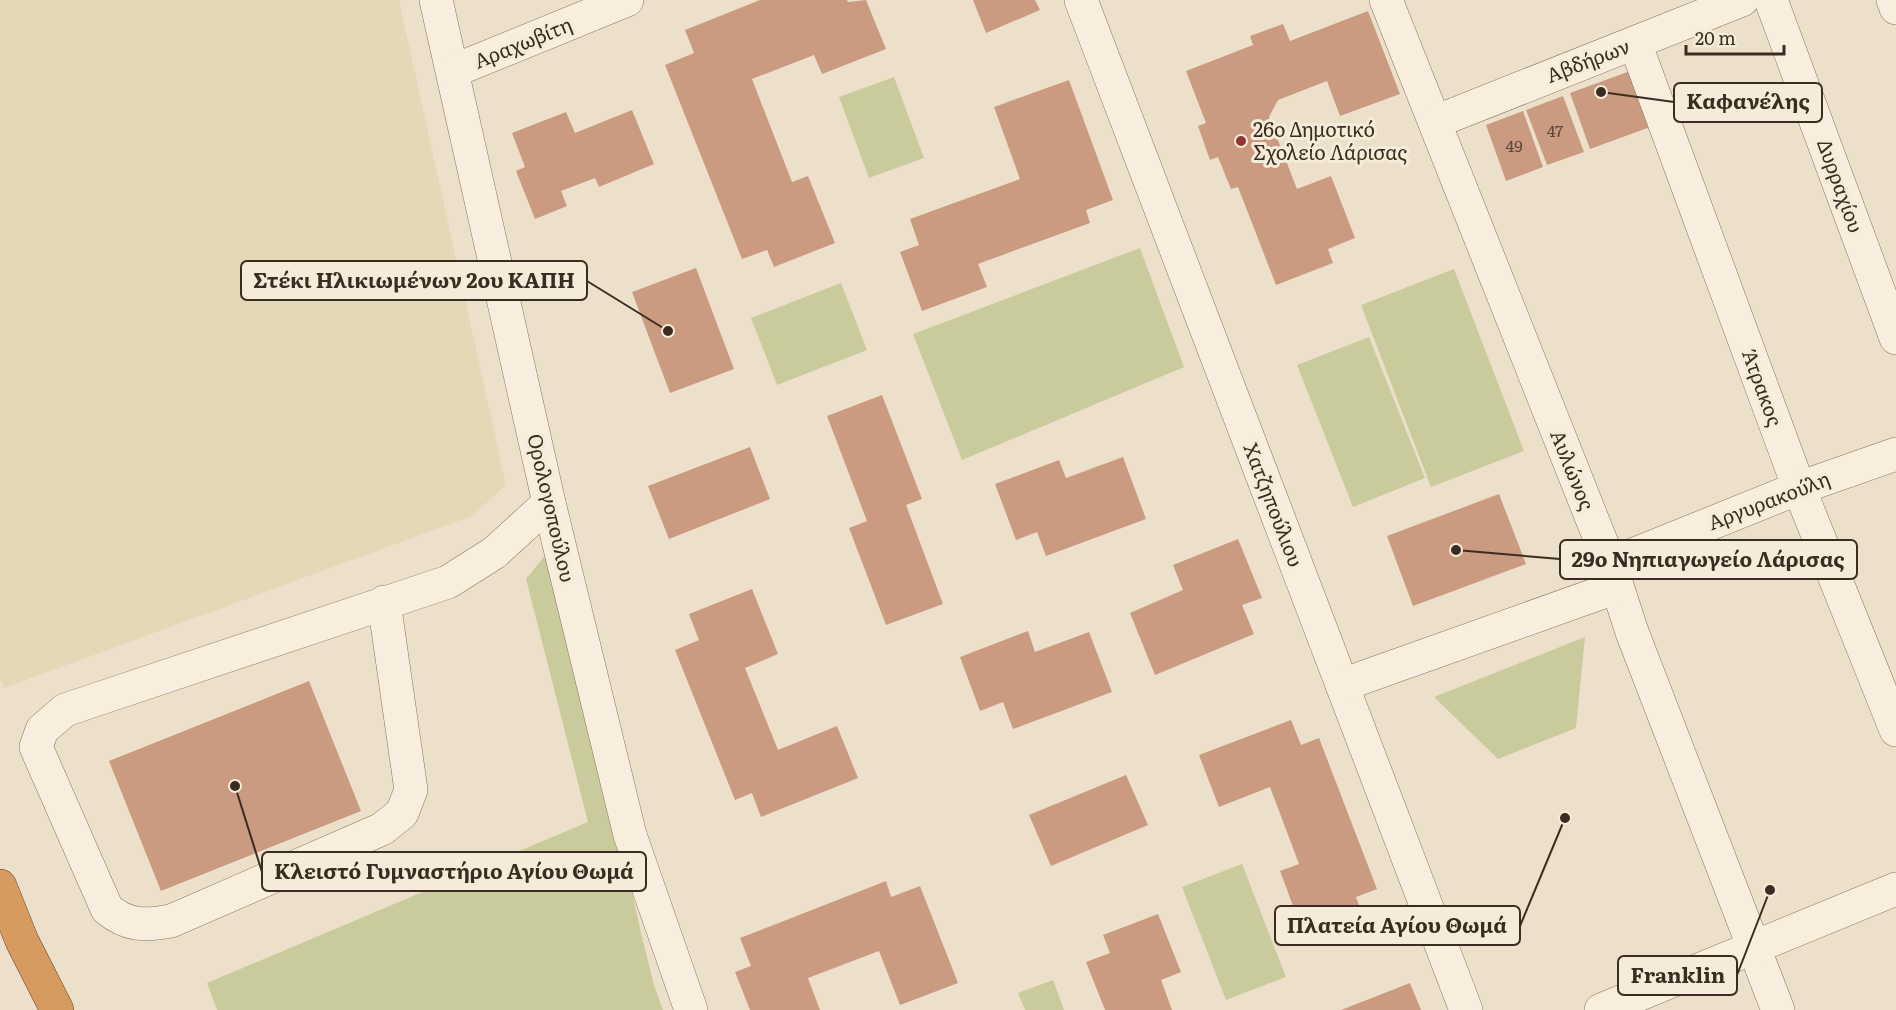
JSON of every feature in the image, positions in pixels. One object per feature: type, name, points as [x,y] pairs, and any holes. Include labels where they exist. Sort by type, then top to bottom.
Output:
[{"type":"highway","points":[[0,886],[22,941],[57,1010]]},
{"type":"street","name":"Ορολογοπούλου","points":[[436,0],[549,503],[630,835],[691,1010]]},
{"type":"street","name":"Αραχωβίτη","points":[[453,71],[627,0]]},
{"type":"street","name":"Χατζηπούλιου","points":[[1081,0],[1466,1010]]},
{"type":"street","name":"Αυλώνος","points":[[1386,0],[1613,575],[1778,1010]]},
{"type":"street","name":"Δυρραχίου","points":[[1771,0],[1896,338]]},
{"type":"street","points":[[1893,0],[1896,8]]},
{"type":"street","name":"Αβδήρων","points":[[1435,122],[1734,2]]},
{"type":"street","name":"Άτρακος","points":[[1635,43],[1799,489],[1896,730]]},
{"type":"street","name":"Αργυρακούλη","points":[[1342,685],[1613,575],[1799,489],[1896,454]]},
{"type":"street","points":[[384,602],[411,790],[402,813],[382,830],[171,921],[144,927],[120,920],[107,909],[36,747],[42,730],[65,710],[384,602],[448,582],[494,553],[549,503]]},
{"type":"street","points":[[1600,1010],[1896,889]]},
{"type":"shaded area","points":[[0,0],[399,0],[506,485],[472,516],[4,688],[0,680]]},
{"type":"green space","points":[[894,77],[924,158],[869,178],[839,97]]},
{"type":"green space","points":[[1140,248],[1184,367],[962,460],[913,334]]},
{"type":"green space","points":[[1454,269],[1524,451],[1431,487],[1361,305]]},
{"type":"green space","points":[[841,283],[867,350],[777,385],[751,318]]},
{"type":"green space","points":[[1369,337],[1425,478],[1353,507],[1297,365]]},
{"type":"green space","points":[[555,543],[641,933],[663,1010],[217,1010],[207,983],[588,822],[526,579]]},
{"type":"green space","points":[[1585,637],[1576,728],[1498,759],[1434,697]]},
{"type":"green space","points":[[1242,864],[1286,977],[1226,1000],[1182,887]]},
{"type":"green space","points":[[1053,980],[1064,1010],[1025,1010],[1018,993]]},
{"type":"building","points":[[760,0],[847,0],[848,2],[866,0],[886,49],[822,74],[814,55],[752,79],[792,182],[808,176],[835,243],[774,267],[767,250],[742,259],[665,65],[694,53],[685,30]]},
{"type":"building","points":[[973,0],[1035,0],[1040,10],[986,33]]},
{"type":"building","name":"26ο Δημοτικό Σχολείο Λάρισας","points":[[1368,11],[1400,94],[1340,116],[1327,81],[1278,100],[1269,117],[1297,189],[1331,176],[1355,238],[1328,249],[1333,263],[1276,285],[1238,187],[1231,189],[1218,157],[1210,160],[1198,126],[1206,123],[1186,71],[1253,45],[1250,36],[1283,24],[1290,41]]},
{"type":"building","points":[[1633,70],[1653,126],[1590,149],[1570,93]]},
{"type":"building","points":[[1069,80],[1113,200],[1086,210],[1090,223],[978,264],[987,287],[922,311],[900,252],[919,245],[910,219],[1020,179],[994,107]]},
{"type":"building","points":[[1563,96],[1584,152],[1547,165],[1526,110]]},
{"type":"building","points":[[632,110],[654,164],[599,187],[595,178],[561,191],[567,206],[535,219],[516,171],[525,167],[512,133],[566,112],[575,133]]},
{"type":"building","points":[[1523,111],[1543,167],[1506,181],[1486,125]]},
{"type":"building","points":[[696,268],[734,369],[670,393],[632,292]]},
{"type":"building","points":[[882,395],[922,499],[906,505],[943,604],[886,625],[849,528],[867,521],[827,416]]},
{"type":"building","points":[[750,447],[770,499],[669,539],[648,486]]},
{"type":"building","points":[[1123,457],[1146,519],[1046,556],[1037,532],[1016,540],[995,484],[1059,460],[1066,478]]},
{"type":"building","points":[[1499,494],[1526,564],[1413,606],[1387,536]]},
{"type":"building","points":[[1238,539],[1262,598],[1242,605],[1254,634],[1155,675],[1130,613],[1183,590],[1173,565]]},
{"type":"building","points":[[752,589],[778,654],[745,668],[778,750],[837,726],[858,778],[761,817],[752,793],[735,800],[675,650],[699,640],[689,614]]},
{"type":"building","points":[[1028,631],[1035,652],[1089,632],[1112,692],[1013,729],[1003,702],[980,711],[960,657]]},
{"type":"building","points":[[309,681],[361,811],[161,891],[109,761]]},
{"type":"building","points":[[1291,720],[1301,745],[1319,738],[1377,889],[1356,897],[1363,916],[1305,938],[1280,871],[1299,864],[1270,787],[1219,807],[1199,755]]},
{"type":"building","points":[[1126,775],[1148,825],[1051,866],[1029,815]]},
{"type":"building","points":[[886,881],[891,897],[920,886],[958,983],[900,1005],[879,951],[808,978],[820,1010],[750,1010],[735,972],[751,966],[740,938]]},
{"type":"building","points":[[1158,914],[1181,972],[1161,980],[1172,1010],[1105,1010],[1086,962],[1110,953],[1103,935]]},
{"type":"building","points":[[1410,983],[1421,1010],[1341,1010]]},
{"type":"place","name":"Καφανέλης","points":[[1601,92]]},
{"type":"place","name":"26ο Δημοτικό Σχολείο Λάρισας","points":[[1241,141]]},
{"type":"place","name":"Στέκι Ηλικιωμένων 2ου ΚΑΠΗ","points":[[668,331]]},
{"type":"place","name":"29ο Νηπιαγωγείο Λάρισας","points":[[1456,550]]},
{"type":"place","name":"Κλειστό Γυμναστήριο Αγίου Θωμά","points":[[235,786]]},
{"type":"place","name":"Πλατεία Αγίου Θωμά","points":[[1565,818]]},
{"type":"place","name":"Franklin","points":[[1770,890]]}]
